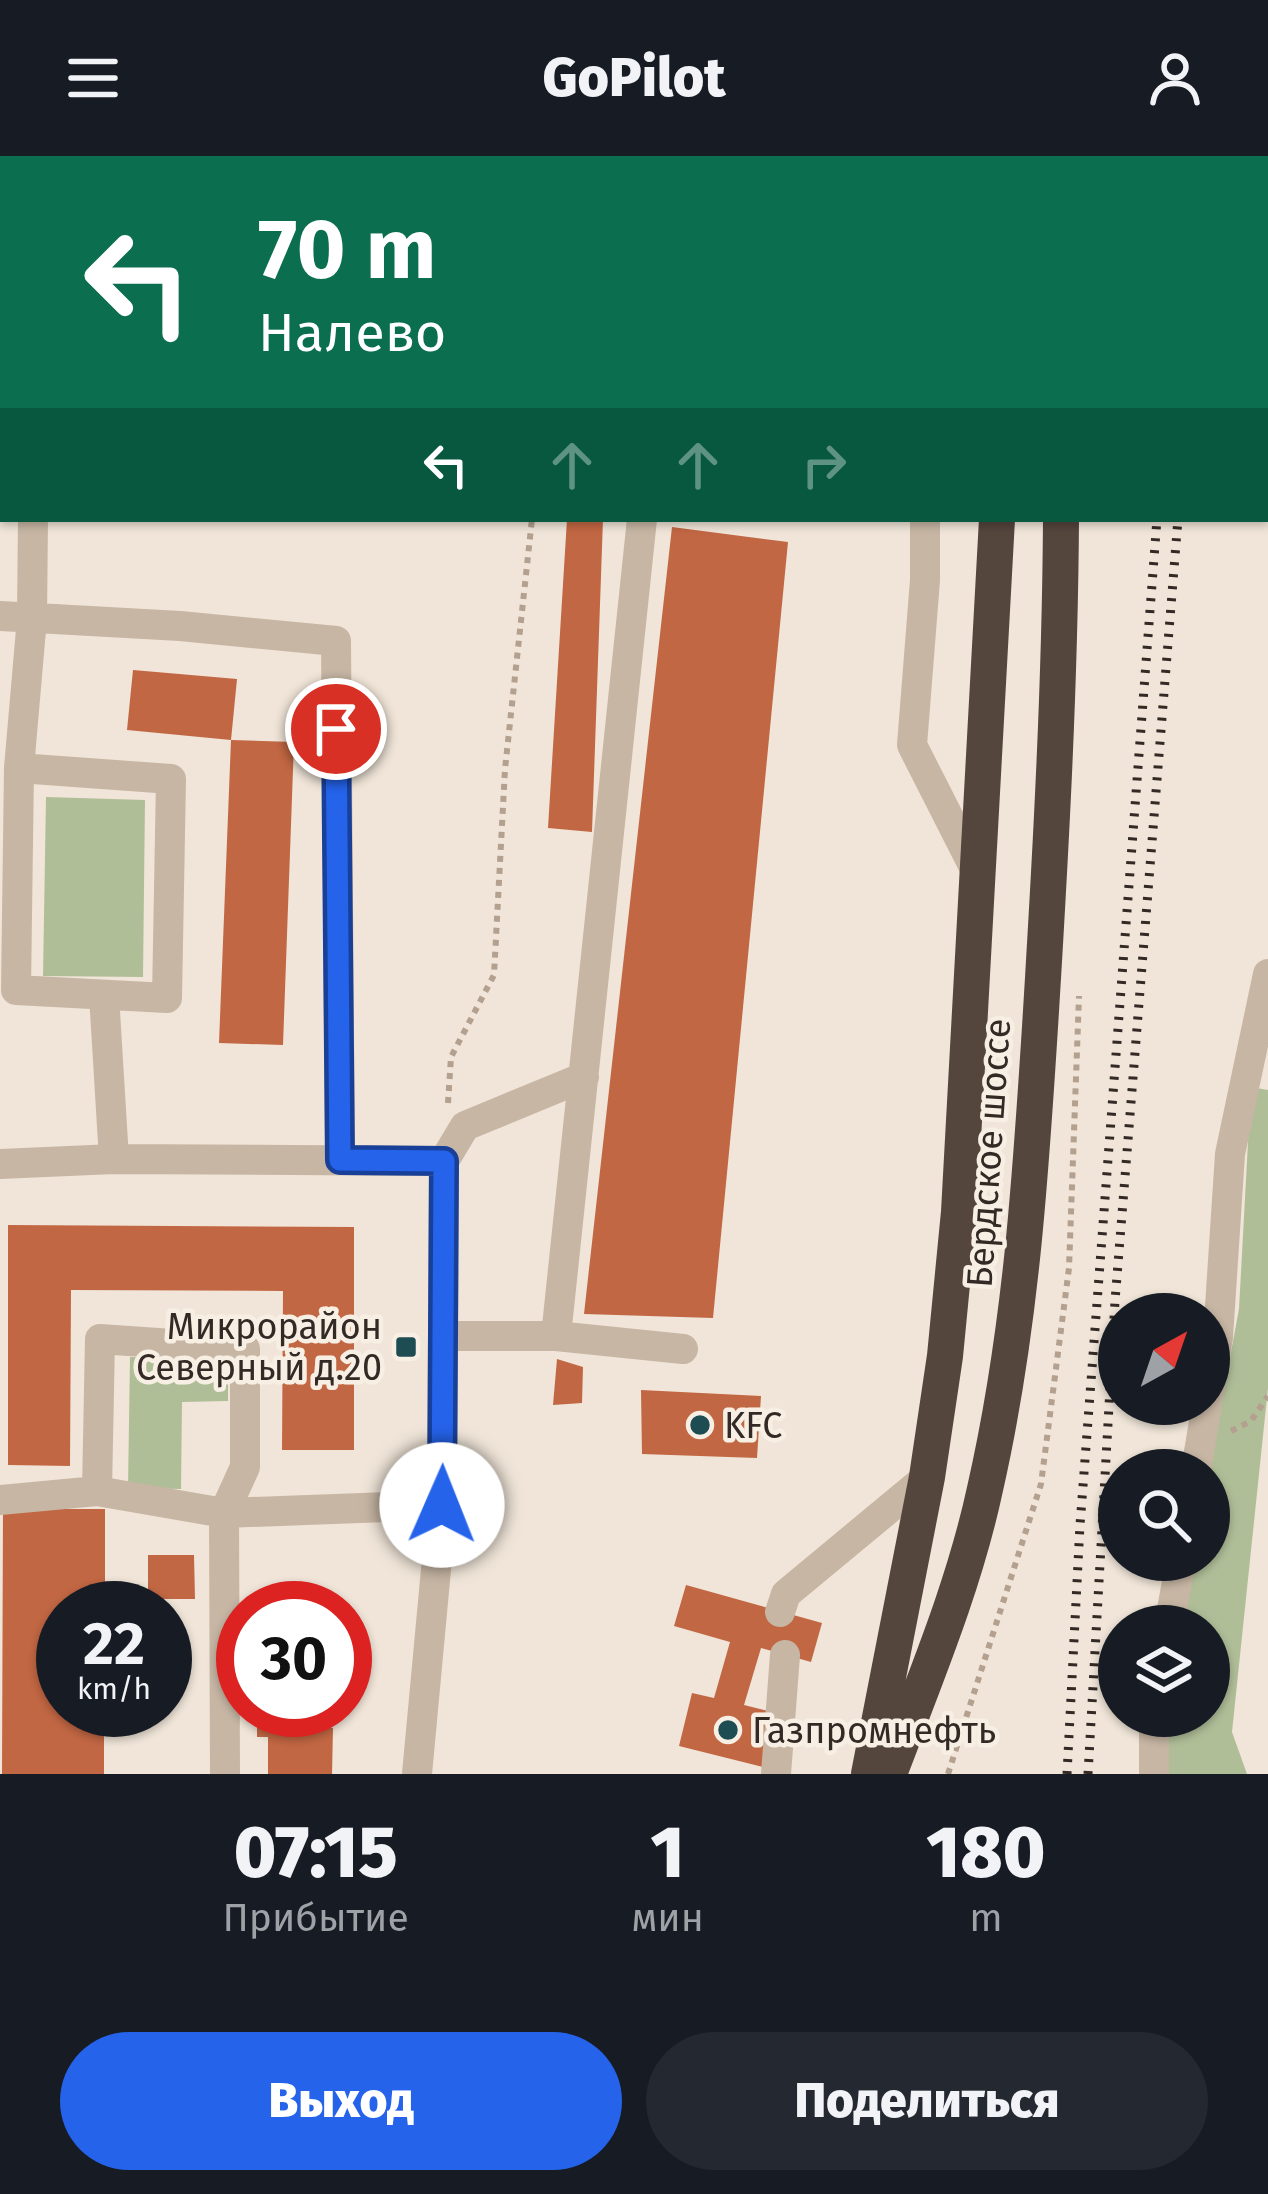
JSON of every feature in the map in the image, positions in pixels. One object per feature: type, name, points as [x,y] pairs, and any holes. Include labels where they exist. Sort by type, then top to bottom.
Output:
[{"type":"highway","name":"Бердское шоссе","points":[[869,1774],[945,1356],[979,877],[997,522]]},
{"type":"highway","name":"Бердское шоссе","points":[[889,1774],[944,1629],[984,1495],[1012,1362],[1028,1224],[1049,881],[1061,522]]},
{"type":"street","points":[[19,768],[171,779],[167,998],[16,990],[19,768],[32,618],[33,522]]},
{"type":"street","points":[[556,1336],[641,522]]},
{"type":"street","points":[[925,522],[912,745],[979,877]]},
{"type":"street","points":[[0,616],[336,641],[340,1160]]},
{"type":"street","points":[[1221,1293],[1230,1154],[1268,974]]},
{"type":"street","points":[[104,995],[113,1159]]},
{"type":"street","points":[[417,1774],[442,1505],[444,1161],[465,1126],[584,1077]]},
{"type":"street","points":[[0,1164],[113,1159],[444,1161]]},
{"type":"street","points":[[443,1336],[556,1336],[683,1349]]},
{"type":"street","points":[[98,1491],[100,1339],[245,1348],[244,1467],[224,1513],[225,1774]]},
{"type":"street","points":[[780,1612],[785,1594],[926,1477]]},
{"type":"street","points":[[0,1500],[98,1491],[224,1513],[442,1505]]},
{"type":"street","points":[[776,1774],[785,1655]]},
{"type":"street","points":[[1154,1737],[1154,1774]]},
{"type":"path","points":[[444,1161],[451,1057],[494,975],[505,769],[532,522]]},
{"type":"green space","points":[[46,797],[145,800],[143,977],[43,976]]},
{"type":"green space","points":[[1251,1087],[1268,1090],[1268,1388],[1232,1732],[1247,1774],[1159,1774],[1165,1737],[1230,1737],[1230,1605],[1186,1605],[1190,1581],[1230,1581],[1230,1449],[1213,1449],[1217,1425],[1230,1425],[1230,1357],[1239,1309]]},
{"type":"green space","points":[[130,1357],[228,1359],[228,1401],[182,1402],[181,1489],[128,1488]]},
{"type":"building","points":[[567,522],[603,522],[592,832],[548,828]]},
{"type":"building","points":[[672,527],[788,542],[713,1318],[584,1314]]},
{"type":"building","points":[[133,670],[237,679],[231,740],[127,730]]},
{"type":"building","points":[[231,740],[294,742],[283,1045],[219,1043]]},
{"type":"building","points":[[8,1225],[354,1227],[354,1450],[282,1450],[283,1291],[71,1290],[70,1466],[8,1465]]},
{"type":"building","points":[[557,1359],[583,1367],[582,1403],[553,1405]]},
{"type":"building","name":"KFC","points":[[641,1390],[761,1396],[757,1458],[642,1454]]},
{"type":"building","points":[[3,1509],[105,1509],[105,1581],[36,1581],[36,1737],[104,1737],[104,1774],[2,1774]]},
{"type":"building","points":[[148,1555],[194,1555],[195,1599],[192,1581],[148,1581]]},
{"type":"building","points":[[686,1585],[822,1623],[811,1662],[761,1648],[744,1705],[776,1713],[763,1767],[679,1746],[692,1693],[714,1698],[730,1642],[674,1626]]},
{"type":"building","points":[[268,1737],[333,1737],[332,1774],[268,1774]]},
{"type":"railway","points":[[1067,1774],[1080,1525],[1157,522]]},
{"type":"railway","points":[[1088,1774],[1115,1301],[1178,522]]},
{"type":"place","name":"Микрорайон Северный д.20","points":[[406,1347]]},
{"type":"place","name":"KFC","points":[[700,1425]]},
{"type":"place","name":"Газпромнефть","points":[[728,1730]]},
{"type":"route","points":[[336,729],[340,1160],[444,1161],[442,1505]]}]
